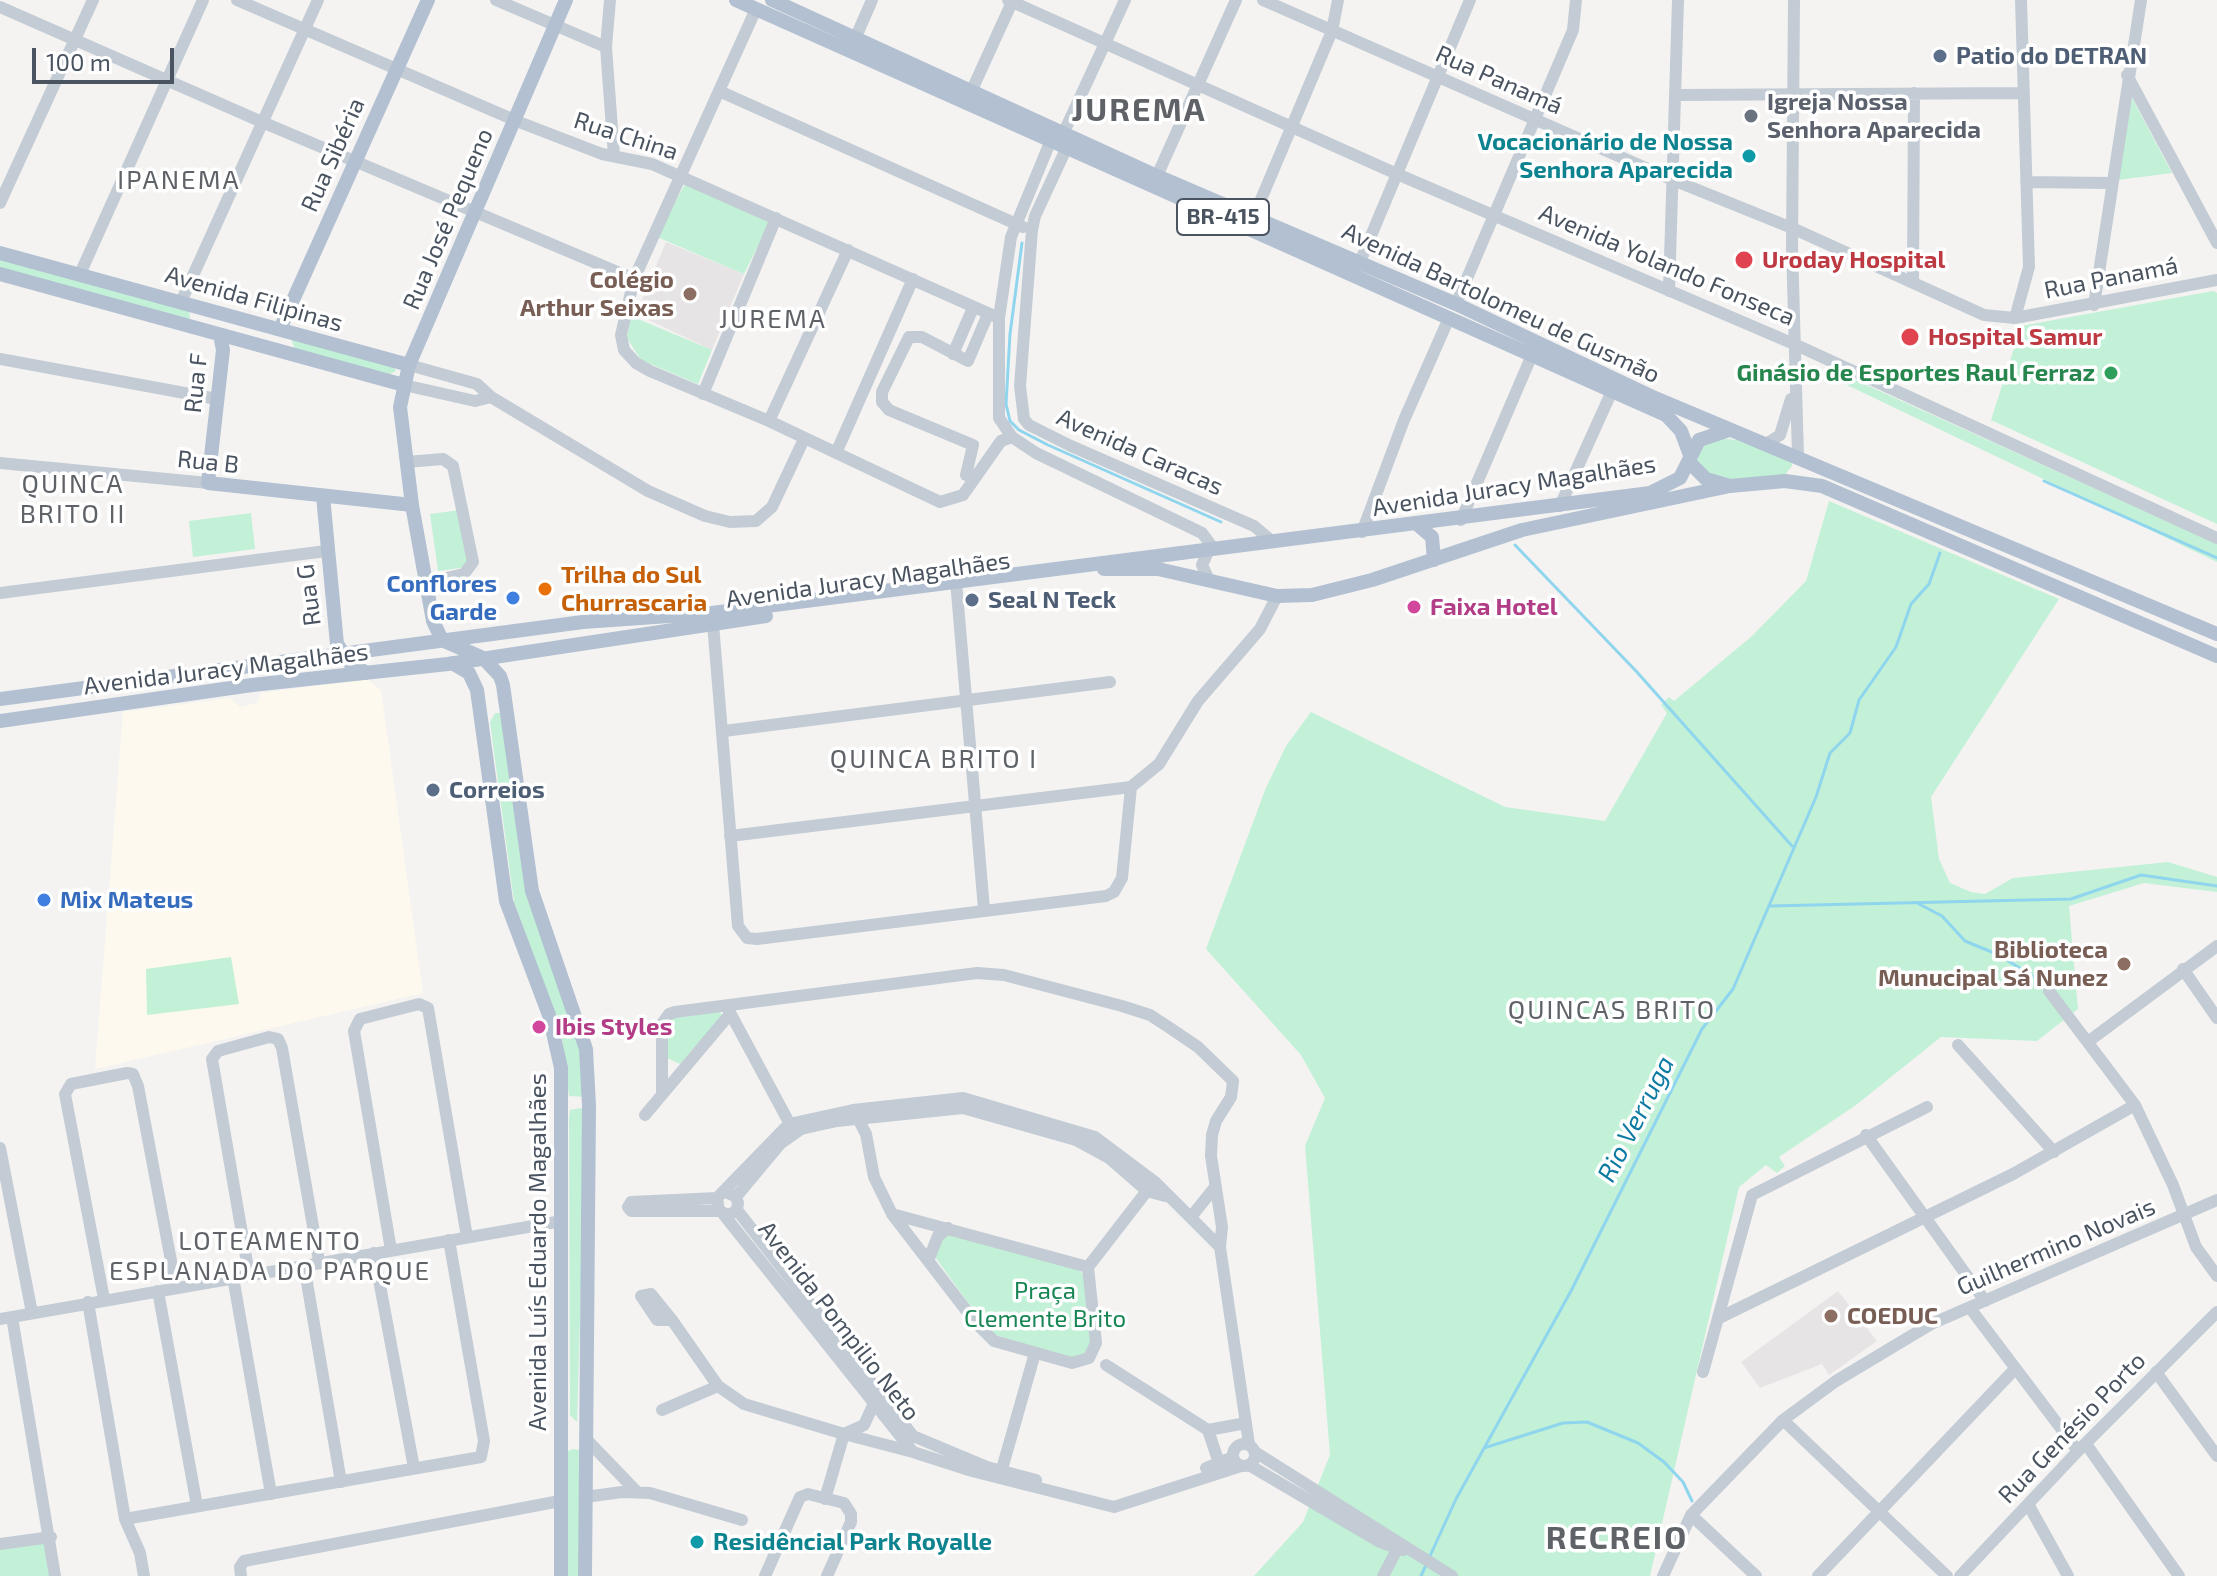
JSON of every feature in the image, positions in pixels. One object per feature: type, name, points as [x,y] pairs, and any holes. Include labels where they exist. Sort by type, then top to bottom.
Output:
[{"type":"main road","name":"Rua Sibéria","points":[[280,329],[428,0]]},
{"type":"main road","name":"Rua José Pequeno","points":[[442,640],[433,621],[424,583],[412,505],[400,407],[404,385],[409,365],[566,0]]},
{"type":"main road","name":"Avenida Bartolomeu de Gusmão","points":[[736,0],[1051,140],[1066,140],[1360,262],[1532,355],[1666,415],[1681,431],[1690,458]]},
{"type":"main road","name":"Avenida Bartolomeu de Gusmão","points":[[772,0],[971,92],[1066,140],[1453,311],[2217,634]]},
{"type":"main road","name":"Avenida Filipinas","points":[[0,253],[409,365]]},
{"type":"main road","name":"Avenida Filipinas","points":[[0,274],[404,385]]},
{"type":"main road","points":[[188,304],[196,319],[189,326]]},
{"type":"main road","points":[[205,330],[204,317],[211,310]]},
{"type":"main road","points":[[221,378],[242,340],[280,329],[292,352]]},
{"type":"main road","name":"Rua F","points":[[208,483],[221,378],[223,350],[220,335]]},
{"type":"main road","name":"Avenida Juracy Magalhães","points":[[0,699],[442,640],[626,619],[712,613],[956,584],[1650,493],[1674,483],[1690,458],[1694,445],[1706,435],[1729,430]]},
{"type":"main road","points":[[1690,458],[1706,479],[1730,486]]},
{"type":"main road","name":"Avenida Juracy Magalhães","points":[[0,721],[252,685],[452,663],[629,638],[956,584],[1128,568],[1158,569],[1277,596],[1329,592],[1522,530],[1730,486],[1785,481],[1822,486],[2217,656]]},
{"type":"main road","name":"Rua B","points":[[208,483],[412,505]]},
{"type":"main road","name":"Rua G","points":[[323,496],[326,551],[341,653],[353,666],[368,673]]},
{"type":"main road","points":[[1418,525],[1432,537],[1434,560]]},
{"type":"main road","points":[[626,619],[629,638]]},
{"type":"main road","points":[[442,640],[483,658]]},
{"type":"main road","points":[[503,685],[509,666],[519,653]]},
{"type":"main road","name":"Avenida Luís Eduardo Magalhães","points":[[483,658],[500,676],[503,685],[532,891],[578,1020],[589,1074],[585,1576]]},
{"type":"main road","name":"Avenida Luís Eduardo Magalhães","points":[[452,663],[464,668],[473,680],[482,716],[506,901],[558,1044],[562,1103],[561,1576]]},
{"type":"main road","points":[[252,664],[258,676],[252,685]]},
{"type":"main road","points":[[482,716],[498,707],[507,711]]},
{"type":"main road","points":[[562,1103],[575,1100],[589,1106]]},
{"type":"main road","points":[[561,1422],[572,1432],[587,1432]]},
{"type":"main road","points":[[561,1465],[576,1460],[585,1469]]},
{"type":"street","points":[[0,203],[93,0]]},
{"type":"street","points":[[80,274],[203,0]]},
{"type":"street","name":"Rua China","points":[[237,0],[514,120],[614,156],[641,160],[681,176],[994,316]]},
{"type":"street","points":[[188,304],[262,122],[318,0]]},
{"type":"street","points":[[496,0],[606,47]]},
{"type":"street","points":[[610,0],[606,47],[614,156]]},
{"type":"street","points":[[855,39],[872,0]]},
{"type":"street","name":"Avenida Caracas","points":[[1125,0],[1035,216],[1020,386],[1024,419],[1029,425],[1084,452],[1254,526],[1273,542]]},
{"type":"street","points":[[1157,176],[1236,0]]},
{"type":"street","name":"Rua Panamá","points":[[1263,0],[1673,180],[1792,228],[1984,315],[2015,318],[2217,280]]},
{"type":"street","points":[[1254,216],[1332,31],[1338,0]]},
{"type":"street","points":[[1360,262],[1470,0]]},
{"type":"street","points":[[1362,532],[1404,420],[1573,30],[1576,0]]},
{"type":"street","points":[[1669,291],[1678,0]]},
{"type":"street","points":[[1794,0],[1792,228],[1798,456]]},
{"type":"street","points":[[2015,318],[2029,267],[2021,0]]},
{"type":"street","points":[[2141,0],[2127,75],[2130,93],[2217,243]]},
{"type":"street","points":[[971,92],[1011,1]]},
{"type":"street","name":"Avenida Yolando Fonseca","points":[[1011,1],[1397,174],[1794,344],[2217,538]]},
{"type":"street","points":[[0,7],[634,279]]},
{"type":"street","points":[[756,9],[634,279],[621,335],[624,350],[636,363],[769,421],[940,502],[963,495],[1001,441],[1012,437],[999,418],[994,316],[1015,224],[1051,140]]},
{"type":"street","points":[[719,91],[1032,230]]},
{"type":"street","points":[[1913,282],[1914,93]]},
{"type":"street","points":[[1676,95],[2024,93]]},
{"type":"street","points":[[2094,305],[2111,183],[2130,93]]},
{"type":"street","points":[[2026,182],[2111,183]]},
{"type":"street","points":[[703,394],[776,218]]},
{"type":"street","points":[[769,421],[848,250]]},
{"type":"street","points":[[836,453],[913,279]]},
{"type":"street","points":[[953,354],[973,308]]},
{"type":"street","points":[[966,475],[974,452],[968,440],[889,410],[882,402],[882,392],[909,337],[922,337],[968,361],[994,316]]},
{"type":"street","points":[[1461,520],[1532,355]]},
{"type":"street","points":[[0,359],[217,399]]},
{"type":"street","name":"Avenida Filipinas","points":[[409,365],[477,384],[491,397],[648,491],[705,516],[730,522],[756,521],[772,507],[804,439]]},
{"type":"street","points":[[1766,444],[1780,435],[1795,384]]},
{"type":"street","name":"Avenida Filipinas","points":[[404,385],[475,401],[491,397]]},
{"type":"street","points":[[1560,506],[1612,391]]},
{"type":"street","name":"Avenida Caracas","points":[[1012,437],[1073,473],[1202,533],[1212,550]]},
{"type":"street","points":[[406,462],[443,459],[453,466],[473,562],[464,574],[424,583]]},
{"type":"street","name":"Rua B","points":[[0,463],[208,483]]},
{"type":"street","points":[[1209,580],[1202,565],[1212,550]]},
{"type":"street","points":[[0,593],[326,551]]},
{"type":"street","points":[[956,584],[963,701],[984,909]]},
{"type":"street","points":[[730,836],[1131,787],[1159,764],[1198,701],[1260,629],[1277,596]]},
{"type":"street","points":[[713,624],[738,926],[747,938],[1106,896],[1114,892],[1122,878],[1131,787]]},
{"type":"street","points":[[724,731],[1110,682]]},
{"type":"street","points":[[2089,1041],[2217,946]]},
{"type":"street","points":[[2183,969],[2217,1018]]},
{"type":"street","points":[[662,1094],[665,1018],[675,1012],[728,1011],[958,975],[1004,975],[1150,1015],[1198,1047],[1233,1081],[1231,1097],[1216,1121],[1212,1135],[1215,1187],[1220,1208],[1220,1247],[1252,1448],[1241,1463]]},
{"type":"street","points":[[2049,991],[2135,1105],[2196,1247],[2217,1276]]},
{"type":"street","points":[[391,1250],[354,1040],[356,1023],[360,1019],[419,1004],[428,1008],[467,1237]]},
{"type":"street","points":[[645,1115],[728,1011]]},
{"type":"street","points":[[728,1011],[792,1128]]},
{"type":"street","points":[[249,1274],[212,1067],[213,1055],[269,1037],[278,1039],[282,1048],[319,1261]]},
{"type":"street","points":[[1958,1045],[2054,1152]]},
{"type":"street","points":[[104,1299],[65,1101],[67,1088],[71,1084],[127,1073],[133,1074],[138,1086],[176,1287]]},
{"type":"street","points":[[1719,1318],[2054,1152],[2135,1105]]},
{"type":"street","points":[[1703,1372],[1731,1261],[1752,1195],[1927,1107]]},
{"type":"street","points":[[727,1204],[765,1146],[792,1128],[855,1114],[974,1110],[1076,1140],[1109,1158],[1165,1196],[1220,1247]]},
{"type":"street","points":[[855,1114],[866,1134],[874,1177],[892,1214],[982,1331],[994,1341],[1035,1353],[1106,1365],[1208,1430],[1219,1463]]},
{"type":"street","points":[[1866,1135],[1985,1301]]},
{"type":"street","points":[[0,1148],[32,1313]]},
{"type":"street","points":[[1106,1365],[1096,1343],[1088,1267],[1151,1186]]},
{"type":"street","points":[[1191,1217],[1215,1187]]},
{"type":"street","name":"Guilhermino Novais","points":[[1663,1576],[1691,1515],[1783,1420],[1897,1342],[2217,1200]]},
{"type":"street","points":[[631,1202],[727,1204],[631,1211],[628,1207],[631,1202]]},
{"type":"street","name":"Avenida Pompilio Neto","points":[[727,1204],[876,1398],[913,1452],[1114,1507],[1241,1463]]},
{"type":"street","points":[[892,1214],[1088,1267]]},
{"type":"street","points":[[55,1576],[51,1537],[6,1318],[562,1221]]},
{"type":"street","points":[[928,1261],[938,1236],[948,1228]]},
{"type":"street","points":[[130,1518],[477,1458],[484,1453],[449,1240]]},
{"type":"street","points":[[374,1253],[414,1468]]},
{"type":"street","points":[[304,1265],[341,1482]]},
{"type":"street","points":[[233,1277],[271,1494]]},
{"type":"street","points":[[158,1291],[197,1506]]},
{"type":"street","points":[[88,1302],[144,1576]]},
{"type":"street","points":[[1970,1308],[2014,1370],[2082,1448],[2179,1576]]},
{"type":"street","name":"Rua Genésio Porto","points":[[1960,1576],[2217,1312]]},
{"type":"street","points":[[672,1320],[718,1386],[744,1404],[913,1452]]},
{"type":"street","points":[[1082,1362],[1094,1352],[1096,1343]]},
{"type":"street","points":[[1000,1475],[1035,1353]]},
{"type":"street","points":[[1818,1576],[2014,1370]]},
{"type":"street","points":[[2156,1372],[2217,1456]]},
{"type":"street","points":[[662,1410],[718,1386]]},
{"type":"street","points":[[844,1434],[860,1429],[876,1398]]},
{"type":"street","name":"Avenida Pompilio Neto","points":[[876,1398],[918,1441],[1000,1475],[1116,1499],[1145,1493],[1219,1463],[1241,1463]]},
{"type":"street","points":[[1783,1420],[1947,1576]]},
{"type":"street","points":[[1208,1430],[1246,1423]]},
{"type":"street","points":[[587,1432],[637,1492]]},
{"type":"street","points":[[825,1499],[844,1434]]},
{"type":"street","points":[[1405,1550],[1252,1448],[1237,1446],[1241,1463],[1405,1550],[1437,1565],[1452,1576]]},
{"type":"street","points":[[585,1497],[637,1492],[742,1520]]},
{"type":"street","points":[[765,1576],[800,1497],[808,1494],[844,1503],[851,1514],[851,1522],[827,1576]]},
{"type":"street","points":[[241,1576],[241,1563],[252,1559],[560,1501]]},
{"type":"street","points":[[2028,1504],[2068,1576]]},
{"type":"street","points":[[1691,1515],[1756,1576]]},
{"type":"street","points":[[0,1544],[51,1537]]},
{"type":"street","points":[[1383,1576],[1405,1550]]},
{"type":"shaded area","name":"Colégio Arthur Seixas","points":[[666,242],[744,274],[712,350],[636,314]]},
{"type":"shaded area","points":[[367,679],[381,690],[423,993],[95,1069],[123,712],[230,698],[240,707],[257,703],[261,693]]},
{"type":"shaded area","name":"COEDUC","points":[[1838,1291],[1877,1341],[1829,1375],[1822,1364],[1760,1388],[1741,1362]]},
{"type":"green space","points":[[2132,98],[2172,173],[2118,180]]},
{"type":"green space","points":[[685,184],[770,222],[744,274],[657,237]]},
{"type":"green space","points":[[0,255],[189,308],[190,318],[186,322],[0,271]]},
{"type":"green space","name":"Ginásio de Esportes Raul Ferraz","points":[[2213,291],[2217,293],[2217,524],[1991,420],[2021,326]]},
{"type":"green space","points":[[631,316],[712,350],[698,384],[641,360],[627,338]]},
{"type":"green space","points":[[290,336],[394,367],[396,371],[390,374],[295,349]]},
{"type":"green space","points":[[1829,368],[2217,544],[2217,562],[1826,375]]},
{"type":"green space","points":[[1719,438],[1737,440],[1792,461],[1792,466],[1784,476],[1736,481],[1720,478],[1698,468],[1695,454],[1700,445]]},
{"type":"green space","points":[[1829,501],[2059,599],[1931,797],[1939,859],[1950,883],[1985,894],[2013,878],[2168,862],[2217,877],[2217,892],[2144,883],[2069,906],[2078,1009],[2037,1041],[1941,1037],[1856,1105],[1779,1157],[1785,1166],[1777,1173],[1766,1165],[1739,1187],[1650,1576],[1254,1576],[1303,1522],[1330,1455],[1305,1146],[1325,1098],[1301,1055],[1206,949],[1265,790],[1286,746],[1311,712],[1505,807],[1605,821],[1667,713],[1661,705],[1669,697],[1674,701],[1752,636],[1806,581]]},
{"type":"green space","points":[[460,510],[468,567],[438,571],[430,514]]},
{"type":"green space","points":[[251,513],[255,549],[193,557],[189,521]]},
{"type":"green space","points":[[495,713],[500,713],[523,839],[578,1029],[586,1097],[569,1096],[561,1031],[514,902],[490,722]]},
{"type":"green space","points":[[231,957],[239,1004],[147,1015],[146,969]]},
{"type":"green space","points":[[720,1012],[722,1016],[680,1064],[667,1058],[668,1027],[673,1018]]},
{"type":"green space","points":[[581,1108],[586,1115],[577,1422],[570,1415],[569,1118],[570,1110]]},
{"type":"green space","name":"Praça Clemente Brito","points":[[952,1234],[1079,1270],[1086,1277],[1094,1345],[1090,1353],[1075,1358],[1060,1356],[990,1333],[935,1257],[942,1238]]},
{"type":"green space","points":[[580,1450],[583,1576],[568,1576],[568,1451]]},
{"type":"green space","points":[[46,1538],[53,1576],[0,1576],[0,1545]]},
{"type":"waterway","points":[[1022,243],[1010,334],[1006,404],[1010,421],[1019,430],[1048,445],[1221,522]]},
{"type":"waterway","name":"Rio Verruga","points":[[2044,481],[2217,558]]},
{"type":"waterway","points":[[1515,545],[1636,671],[1792,846]]},
{"type":"waterway","name":"Rio Verruga","points":[[1430,1556],[1456,1499],[1571,1291],[1702,1029],[1733,989],[1816,797],[1830,753],[1850,733],[1859,700],[1896,647],[1911,604],[1929,584],[1940,553]]},
{"type":"waterway","points":[[1770,906],[2071,899],[2141,875],[2217,886]]},
{"type":"waterway","points":[[1919,904],[1942,916],[1965,941],[1999,955],[2045,984]]},
{"type":"waterway","points":[[1484,1448],[1563,1423],[1587,1422],[1638,1443],[1664,1462],[1683,1482],[1692,1501]]},
{"type":"waterway","name":"Rio Verruga","points":[[1421,1576],[1427,1563]]},
{"type":"place","name":"Patio do DETRAN","points":[[1940,56]]},
{"type":"place","name":"Igreja Nossa Senhora Aparecida","points":[[1751,116]]},
{"type":"place","name":"Vocacionário de Nossa Senhora Aparecida","points":[[1749,156]]},
{"type":"place","name":"Uroday Hospital","points":[[1744,260]]},
{"type":"place","name":"Colégio Arthur Seixas","points":[[690,294]]},
{"type":"place","name":"Hospital Samur","points":[[1910,337]]},
{"type":"place","name":"Ginásio de Esportes Raul Ferraz","points":[[2111,373]]},
{"type":"place","name":"Trilha do Sul Churrascaria","points":[[545,589]]},
{"type":"place","name":"Conflores Garde","points":[[513,598]]},
{"type":"place","name":"Seal N Teck","points":[[972,600]]},
{"type":"place","name":"Faixa Hotel","points":[[1414,607]]},
{"type":"place","name":"Correios","points":[[433,790]]},
{"type":"place","name":"Mix Mateus","points":[[44,900]]},
{"type":"place","name":"Biblioteca Munucipal Sá Nunez","points":[[2124,964]]},
{"type":"place","name":"Ibis Styles","points":[[539,1027]]},
{"type":"place","name":"COEDUC","points":[[1831,1316]]},
{"type":"place","name":"Residêncial Park Royalle","points":[[697,1542]]},
{"type":"district","name":"JUREMA","points":[[1139,110]]},
{"type":"district","name":"IPANEMA","points":[[179,180]]},
{"type":"district","name":"JUREMA","points":[[773,319]]},
{"type":"district","name":"QUINCA BRITO II","points":[[73,499]]},
{"type":"district","name":"QUINCA BRITO I","points":[[934,759]]},
{"type":"district","name":"QUINCAS BRITO","points":[[1612,1010]]},
{"type":"district","name":"LOTEAMENTO ESPLANADA DO PARQUE","points":[[270,1256]]},
{"type":"district","name":"RECREIO","points":[[1617,1538]]}]
